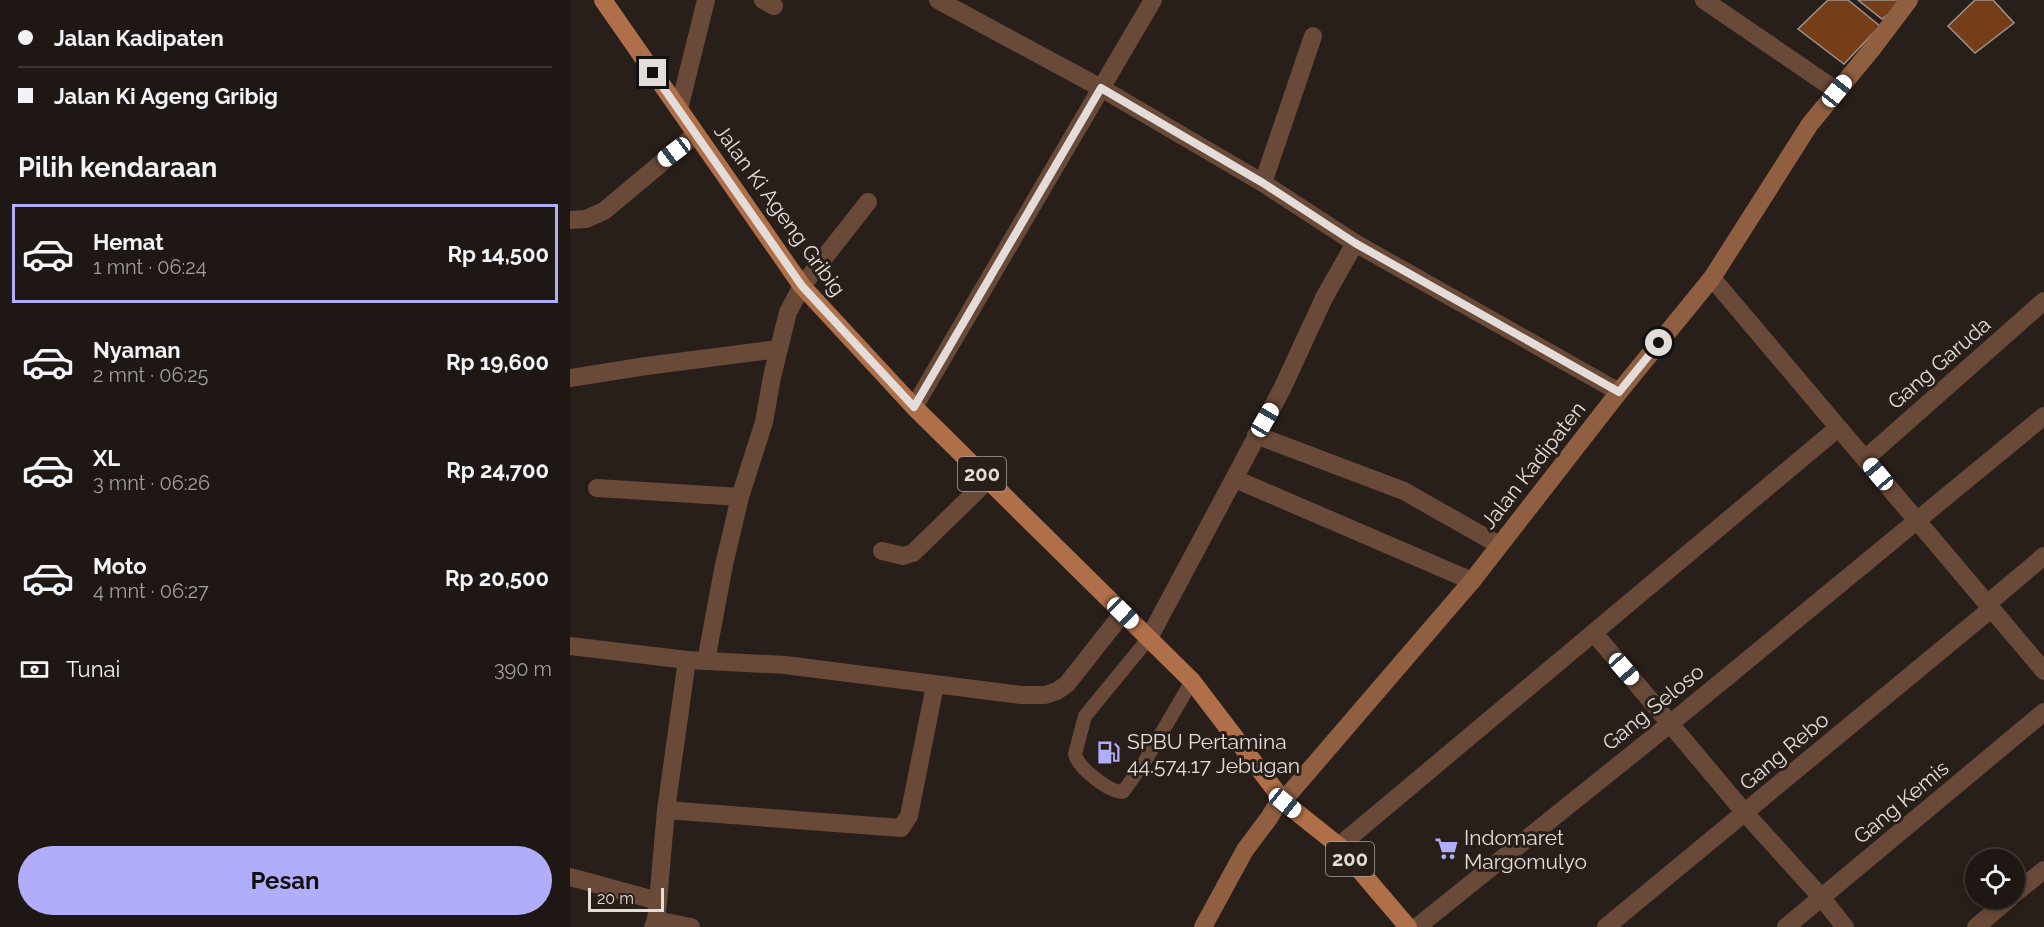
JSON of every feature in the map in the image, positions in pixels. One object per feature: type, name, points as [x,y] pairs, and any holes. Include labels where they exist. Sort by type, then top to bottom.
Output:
[{"type":"main road","name":"Jalan Ki Ageng Gribig","points":[[603,0],[802,286],[914,407],[1192,681],[1283,801],[1339,846],[1408,927]]},
{"type":"street","points":[[679,109],[706,0]]},
{"type":"street","points":[[938,0],[1101,88],[1263,183],[1355,243],[1619,392]]},
{"type":"street","points":[[914,407],[1153,0]]},
{"type":"street","points":[[1704,0],[1837,91]]},
{"type":"street","name":"Jalan Kadipaten","points":[[1203,927],[1245,850],[1269,818],[1472,581],[1619,392],[1712,278],[1810,124],[1909,0]]},
{"type":"street","points":[[1263,183],[1313,36]]},
{"type":"street","points":[[570,220],[586,219],[604,211],[696,134]]},
{"type":"street","points":[[706,661],[723,565],[740,497],[764,422],[788,312],[802,286],[868,202]]},
{"type":"street","points":[[1149,638],[1282,389],[1333,279],[1355,243]]},
{"type":"street","points":[[1712,278],[2044,671]]},
{"type":"street","name":"Gang Garuda","points":[[1865,459],[2044,301]]},
{"type":"street","points":[[570,378],[646,366],[779,350]]},
{"type":"street","name":"Gang Seloso","points":[[1417,927],[1671,723],[2044,416]]},
{"type":"street","points":[[1339,846],[1838,428]]},
{"type":"street","points":[[1256,435],[1404,491],[1499,545]]},
{"type":"street","points":[[1235,479],[1472,581]]},
{"type":"street","points":[[882,551],[903,556],[913,554],[988,480]]},
{"type":"street","points":[[597,488],[740,497]]},
{"type":"street","name":"Gang Rebo","points":[[1606,927],[1745,813],[1989,606],[2044,556]]},
{"type":"street","points":[[570,646],[687,660],[785,665],[1021,695],[1046,694],[1057,691],[1067,684],[1123,613]]},
{"type":"street","points":[[1594,633],[1745,813],[1845,927]]},
{"type":"street","points":[[687,660],[666,810],[654,924],[691,927]]},
{"type":"street","points":[[666,810],[901,828],[909,816],[935,685]]},
{"type":"street","name":"Gang Kemis","points":[[1786,927],[2044,712]]},
{"type":"street","points":[[2025,885],[2044,870]]},
{"type":"street","points":[[570,877],[658,901]]},
{"type":"street","points":[[1976,927],[1997,909]]},
{"type":"lane","points":[[1149,638],[1085,716],[1074,754],[1084,770],[1114,791],[1123,792],[1145,761],[1192,681]]},
{"type":"building","points":[[1828,0],[1848,0],[1880,26],[1844,64],[1798,29]]},
{"type":"building","points":[[1858,0],[1904,0],[1905,1],[1882,19]]},
{"type":"building","points":[[1975,0],[1993,0],[2014,23],[1975,53],[1948,26]]},
{"type":"place","name":"SPBU Pertamina 44.574.17 Jebugan","points":[[1109,753]]},
{"type":"place","name":"Indomaret Margomulyo","points":[[1446,849]]},
{"type":"route","points":[[653,73],[802,286],[914,407],[1101,88],[1263,183],[1355,243],[1619,392],[1659,343]]}]
